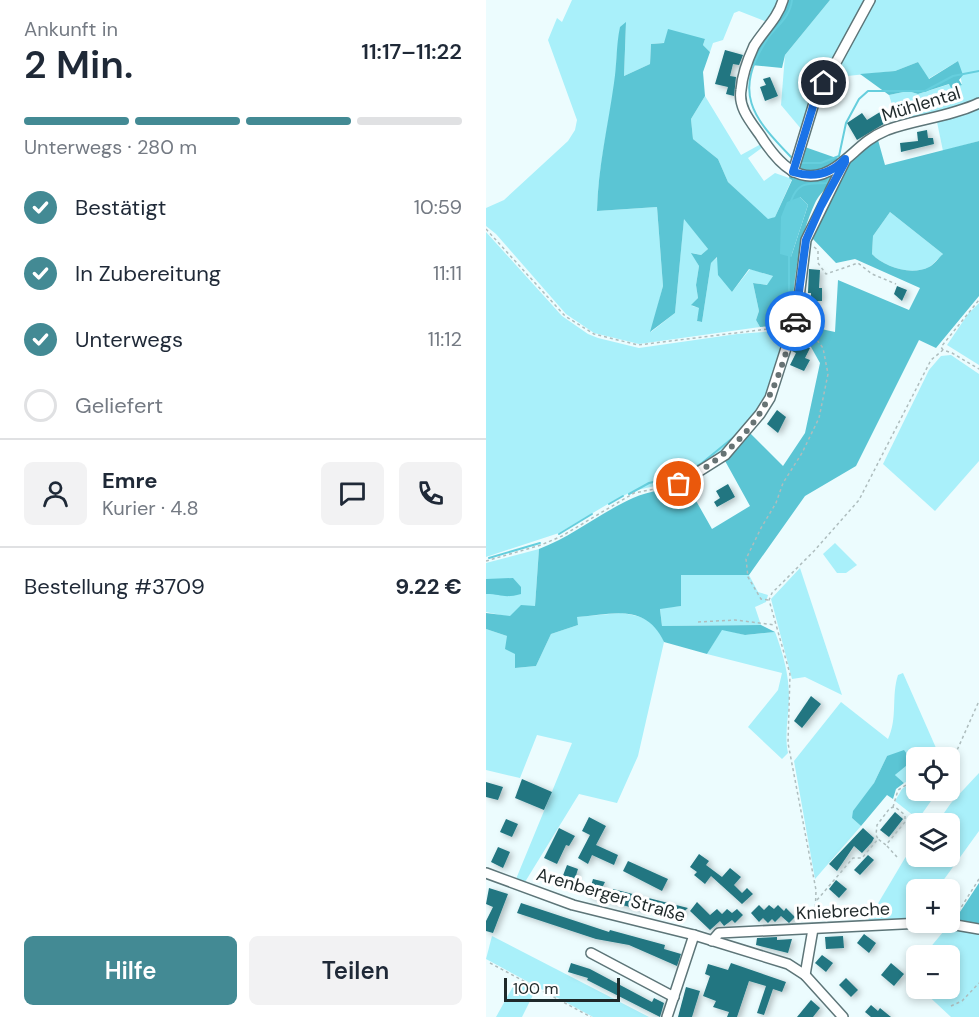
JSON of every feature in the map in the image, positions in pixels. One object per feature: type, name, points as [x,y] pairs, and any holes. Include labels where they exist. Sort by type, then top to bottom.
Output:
[{"type":"street","points":[[783,0],[775,19],[752,52],[740,95],[743,109],[766,144],[780,164],[793,172],[814,103],[870,0]]},
{"type":"street","name":"Mühlental","points":[[793,172],[819,174],[837,167],[879,134],[957,112],[979,103]]},
{"type":"street","name":"Mühlental","points":[[679,484],[725,455],[760,414],[770,398],[794,323],[806,240],[845,159]]},
{"type":"street","name":"Arenberger Straße","points":[[486,873],[573,905],[694,935],[781,961],[805,975],[843,1017]]},
{"type":"street","name":"Kniebreche","points":[[712,941],[719,933],[906,926]]},
{"type":"street","name":"Kniebreche","points":[[960,926],[979,929]]},
{"type":"street","points":[[805,975],[813,929]]},
{"type":"street","name":"Arenberger Straße","points":[[668,1017],[694,935]]},
{"type":"street","points":[[591,953],[674,997]]},
{"type":"path","points":[[486,230],[565,316],[594,334],[638,345],[804,323],[816,336],[823,348],[828,375],[819,417],[783,483],[776,503],[760,528],[746,559],[746,570],[761,599],[769,600]]},
{"type":"path","points":[[818,250],[818,263],[826,273],[858,263],[872,274],[896,284]]},
{"type":"path","points":[[943,350],[941,346],[979,300]]},
{"type":"path","points":[[943,350],[952,352],[979,369]]},
{"type":"path","points":[[813,929],[816,901],[788,743],[790,674],[769,600],[772,593],[814,551],[859,500],[931,360],[943,350]]},
{"type":"path","points":[[486,561],[541,545],[562,536],[634,493],[679,484]]},
{"type":"path","points":[[698,622],[735,620],[776,625]]},
{"type":"path","points":[[958,747],[979,701]]},
{"type":"path","points":[[897,857],[876,835],[876,825],[892,807],[898,790],[906,783]]},
{"type":"path","points":[[886,845],[905,822],[905,815],[892,807]]},
{"type":"path","points":[[816,901],[853,858],[862,858],[879,839]]},
{"type":"path","points":[[960,908],[979,879]]},
{"type":"path","points":[[490,963],[591,1017]]},
{"type":"path","points":[[951,1006],[962,1001],[979,983]]},
{"type":"shaded area","points":[[572,0],[778,0],[767,22],[739,11],[734,13],[723,40],[713,43],[710,52],[703,45],[705,39],[651,44],[650,64],[624,76],[626,23],[618,46],[597,211],[657,207],[663,286],[651,332],[675,313],[684,218],[708,249],[701,255],[692,253],[699,266],[696,285],[698,298],[692,306],[700,308],[697,321],[702,322],[711,263],[718,257],[732,292],[750,269],[773,276],[768,285],[753,283],[759,311],[756,320],[760,327],[639,344],[594,333],[566,314],[496,234],[486,226],[486,208],[504,200],[568,141],[575,130],[577,120],[548,40],[557,18],[562,22]]},
{"type":"shaded area","points":[[786,0],[830,0],[785,55],[782,68],[751,65],[759,48],[780,17]]},
{"type":"shaded area","points":[[830,0],[867,0],[802,130],[781,105],[785,55]]},
{"type":"shaded area","points":[[872,0],[979,0],[979,99],[898,124],[889,95],[908,91],[918,94],[950,84],[962,85],[958,61],[928,79],[918,62],[895,71],[828,78]]},
{"type":"shaded area","points":[[626,22],[624,76],[650,64],[651,44],[664,43],[668,29],[705,39],[703,45],[710,52],[703,72],[705,96],[691,119],[693,139],[718,159],[728,182],[768,219],[775,217],[792,180],[789,178],[791,173],[803,177],[837,169],[834,178],[815,203],[806,226],[793,298],[786,298],[788,311],[791,312],[791,319],[787,322],[770,311],[773,326],[760,327],[756,320],[759,311],[753,283],[767,285],[773,276],[749,269],[732,292],[718,275],[717,257],[711,263],[702,322],[697,321],[699,308],[691,305],[698,298],[696,285],[699,266],[691,253],[701,255],[708,249],[684,219],[675,313],[650,332],[663,286],[657,207],[597,211],[599,178],[620,27]],"holes":[[[800,197],[808,205],[791,257]]]},
{"type":"shaded area","points":[[958,61],[963,75],[959,80],[962,85],[951,88],[949,84],[918,94],[908,91],[889,95],[860,74],[895,71],[918,62],[929,79]]},
{"type":"shaded area","points":[[705,96],[741,155],[761,144],[763,147],[748,158],[764,181],[775,173],[792,179],[775,217],[768,220],[728,182],[718,159],[693,139],[691,119]]},
{"type":"shaded area","points":[[979,108],[979,141],[943,151],[937,122]]},
{"type":"shaded area","points":[[878,140],[885,165],[979,141],[979,296],[936,348],[919,340],[856,466],[805,496],[749,575],[681,575],[681,606],[660,609],[662,626],[761,625],[775,632],[745,635],[722,630],[707,654],[664,642],[648,621],[638,616],[616,613],[577,617],[578,625],[551,634],[536,666],[515,668],[515,654],[505,649],[507,636],[486,629],[486,613],[510,616],[521,605],[535,606],[539,549],[633,498],[686,483],[712,529],[750,506],[724,459],[749,432],[783,466],[805,433],[820,363],[802,331],[796,330],[798,319],[807,321],[812,327],[835,332],[838,280],[909,310],[920,288],[855,259],[836,263],[811,237],[836,181],[853,157]],"holes":[[[890,212],[943,254],[931,266],[922,270],[898,269],[883,263],[872,254],[873,236]]]},
{"type":"shaded area","points":[[802,146],[842,160],[818,172],[796,170]]},
{"type":"shaded area","points":[[800,197],[808,205],[791,257],[780,254],[781,217],[787,202]]},
{"type":"shaded area","points":[[890,212],[943,254],[929,267],[914,271],[898,269],[877,259],[872,254],[873,236]]},
{"type":"shaded area","points":[[486,232],[562,316],[588,334],[598,338],[639,348],[737,334],[790,330],[771,391],[756,418],[723,453],[677,481],[633,491],[559,533],[486,557]]},
{"type":"shaded area","points":[[979,303],[979,365],[947,345],[968,314]]},
{"type":"shaded area","points":[[951,355],[979,374],[979,461],[935,511],[883,464],[929,370],[941,356]]},
{"type":"shaded area","points":[[835,543],[857,565],[846,573],[837,573],[823,554]]},
{"type":"shaded area","points":[[539,549],[535,606],[510,617],[486,612],[486,563]]},
{"type":"shaded area","points":[[800,568],[842,695],[805,677],[792,679],[771,599]]},
{"type":"shaded area","points":[[681,575],[749,575],[758,592],[768,595],[766,602],[755,607],[761,625],[662,626],[660,608],[681,606]]},
{"type":"shaded area","points":[[513,578],[521,587],[521,594],[506,596],[486,594],[486,579]]},
{"type":"shaded area","points":[[621,613],[647,620],[657,629],[664,642],[638,756],[617,803],[579,794],[525,882],[516,879],[572,743],[537,735],[520,778],[486,770],[486,629],[507,636],[515,653],[515,668],[536,666],[551,634],[578,625],[576,617]]},
{"type":"shaded area","points":[[722,629],[745,635],[775,632],[785,664],[789,689],[786,739],[788,753],[782,759],[748,727],[778,690],[782,673],[707,654]]},
{"type":"shaded area","points":[[903,673],[936,747],[906,747],[906,760],[887,756],[874,783],[852,818],[861,826],[815,879],[794,761],[841,702],[888,739],[893,723],[898,675]]},
{"type":"shaded area","points":[[904,750],[906,753],[906,766],[895,775],[904,783],[896,789],[893,799],[887,795],[861,826],[852,818],[853,811],[874,783],[887,756]]},
{"type":"shaded area","points":[[906,765],[906,782],[904,783],[895,775]]},
{"type":"shaded area","points":[[979,773],[979,831],[960,857],[960,813],[944,813],[953,801],[960,801],[960,793]]},
{"type":"shaded area","points":[[906,786],[906,801],[931,801],[923,813],[910,813],[895,801]]},
{"type":"shaded area","points":[[905,858],[906,867],[953,867],[944,879],[906,879],[906,920],[867,922]]},
{"type":"shaded area","points":[[979,883],[979,926],[960,922],[960,912]]},
{"type":"shaded area","points":[[960,928],[979,932],[979,1017],[951,1017],[932,999],[960,999],[960,945],[932,945],[942,933],[960,933]]},
{"type":"shaded area","points":[[492,936],[649,1017],[593,1017],[486,959]]},
{"type":"shaded area","points":[[516,981],[535,991],[522,1017],[496,1017]]},
{"type":"building","points":[[725,50],[743,55],[739,65],[733,64],[730,76],[736,77],[734,96],[726,94],[728,87],[715,84]]},
{"type":"building","points":[[770,77],[778,96],[765,101],[760,87],[766,85],[763,79]]},
{"type":"building","points":[[880,112],[887,122],[857,140],[847,123],[862,113],[867,120]]},
{"type":"building","points":[[927,130],[928,138],[933,138],[934,144],[901,152],[900,143],[918,141],[917,132]]},
{"type":"building","points":[[809,269],[820,270],[819,288],[822,288],[822,301],[811,301],[811,293],[808,293]]},
{"type":"building","points":[[897,286],[907,290],[902,301],[894,294]]},
{"type":"building","points":[[795,342],[810,348],[805,358],[810,360],[804,371],[790,365],[796,353],[792,351]]},
{"type":"building","points":[[777,410],[786,417],[778,433],[767,424]]},
{"type":"building","points":[[728,484],[735,497],[717,507],[714,502],[720,498],[716,491]]},
{"type":"building","points":[[811,696],[821,704],[802,728],[794,721]]},
{"type":"building","points":[[522,779],[552,792],[544,810],[515,798]]},
{"type":"building","points":[[486,782],[503,787],[498,800],[486,797]]},
{"type":"building","points":[[895,812],[903,819],[889,837],[880,830]]},
{"type":"building","points":[[589,817],[606,826],[596,845],[618,855],[614,865],[592,855],[588,864],[578,858],[590,835],[582,831]]},
{"type":"building","points":[[506,819],[518,824],[512,837],[500,832]]},
{"type":"building","points":[[559,828],[575,836],[569,846],[566,845],[557,864],[544,858]]},
{"type":"building","points":[[863,828],[874,838],[872,842],[862,853],[854,846],[837,871],[829,864]]},
{"type":"building","points":[[498,847],[510,852],[503,868],[491,862]]},
{"type":"building","points":[[699,854],[709,861],[706,865],[722,877],[730,868],[741,877],[734,885],[742,893],[747,888],[753,894],[742,904],[711,876],[705,884],[694,875],[697,872],[690,867]]},
{"type":"building","points":[[868,855],[874,860],[860,875],[854,870]]},
{"type":"building","points":[[628,861],[668,879],[662,891],[623,871]]},
{"type":"building","points":[[567,865],[578,869],[574,882],[562,878]]},
{"type":"building","points":[[593,879],[605,882],[602,888],[612,893],[613,889],[688,908],[679,916],[666,909],[662,913],[648,899],[645,911],[588,896]]},
{"type":"building","points":[[836,880],[847,889],[839,898],[829,889]]},
{"type":"building","points":[[489,888],[508,894],[493,933],[486,931],[486,921],[493,907],[486,904]]},
{"type":"building","points":[[697,902],[710,915],[717,909],[722,914],[727,909],[732,913],[737,909],[743,915],[735,923],[732,920],[724,926],[720,921],[710,930],[690,911]]},
{"type":"building","points":[[521,903],[609,932],[610,930],[665,945],[664,949],[681,954],[677,966],[629,945],[596,939],[517,913]]},
{"type":"building","points":[[759,905],[764,910],[769,905],[774,909],[778,905],[784,911],[786,908],[795,917],[789,923],[781,916],[775,922],[772,919],[768,923],[763,918],[759,922],[751,913]]},
{"type":"building","points":[[864,934],[876,943],[869,953],[857,943]]},
{"type":"building","points":[[843,936],[844,948],[826,949],[825,937]]},
{"type":"building","points":[[777,937],[777,940],[792,939],[788,953],[756,945],[757,938]]},
{"type":"building","points":[[822,955],[833,963],[826,972],[815,963]]},
{"type":"building","points":[[571,963],[590,969],[652,1002],[654,998],[664,1003],[660,1017],[587,980],[588,978],[568,972]]},
{"type":"building","points":[[731,963],[786,982],[782,992],[773,989],[764,1015],[757,1013],[766,986],[749,981],[737,1017],[727,1017],[729,1012],[713,1007],[716,1001],[703,996],[710,976],[705,974],[708,964],[728,970]]},
{"type":"building","points":[[891,963],[904,974],[894,986],[881,975]]},
{"type":"building","points":[[846,978],[858,990],[851,997],[839,985]]},
{"type":"building","points":[[686,987],[700,991],[692,1017],[678,1017]]},
{"type":"building","points":[[811,1000],[820,1008],[813,1017],[797,1017]]},
{"type":"building","points":[[871,1005],[878,1011],[880,1008],[891,1017],[871,1017],[865,1012]]},
{"type":"waterway","points":[[792,0],[786,17],[768,38],[757,57],[749,89],[757,117],[792,158]]},
{"type":"waterway","points":[[801,163],[821,163],[839,156],[846,123],[859,99],[868,91],[925,91],[953,76],[979,71]]},
{"type":"waterway","points":[[791,201],[800,187],[827,183],[831,173]]},
{"type":"waterway","points":[[789,255],[789,312]]},
{"type":"waterway","points":[[629,494],[649,483],[679,476],[702,463],[740,432]]},
{"type":"waterway","points":[[609,504],[623,496]]},
{"type":"waterway","points":[[559,534],[592,514]]},
{"type":"waterway","points":[[489,558],[540,543]]},
{"type":"way so far","points":[[679,484],[725,455],[760,414],[770,398],[795,321]]},
{"type":"route","points":[[795,321],[806,240],[845,162],[845,159],[826,173],[814,175],[793,172],[814,103],[824,83]]}]
